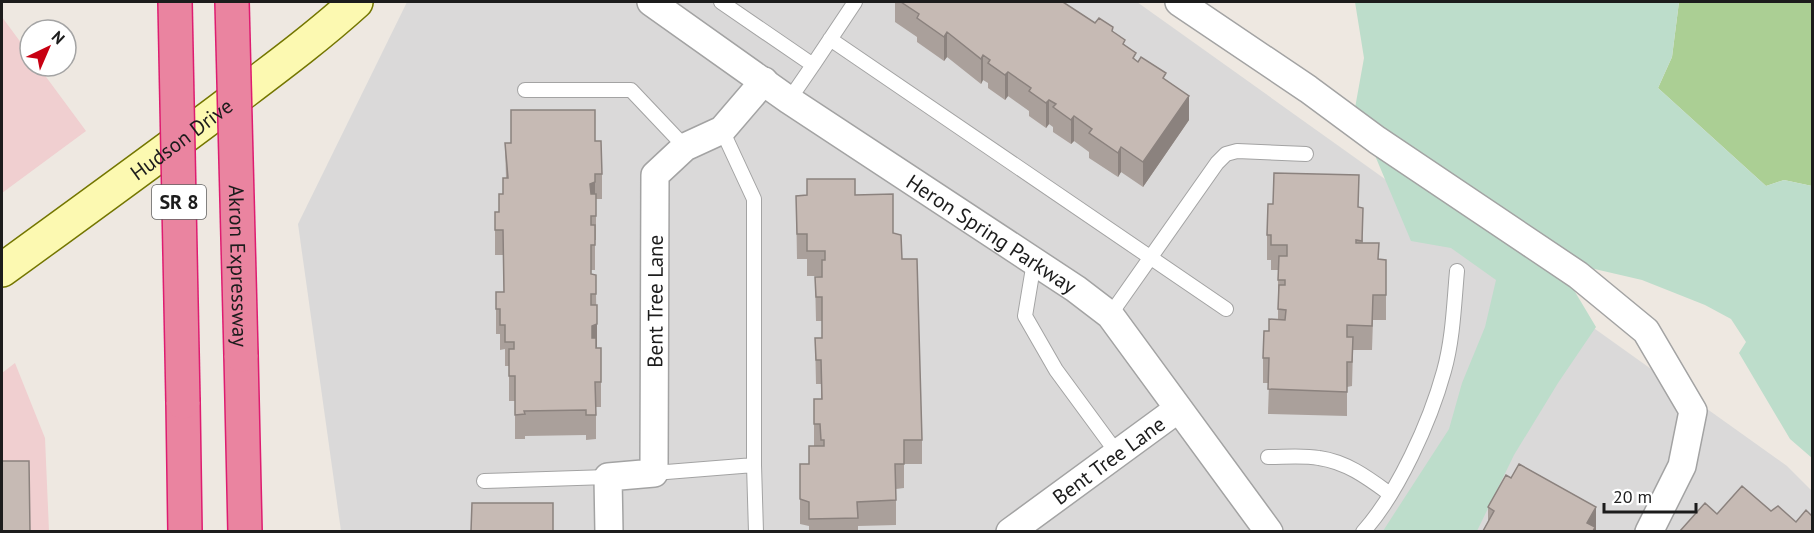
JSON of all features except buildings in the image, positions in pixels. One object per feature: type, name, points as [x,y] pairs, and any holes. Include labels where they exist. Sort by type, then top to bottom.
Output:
[{"type":"highway","name":"SR 8","points":[[175,2],[185,531]]},
{"type":"highway","name":"Akron Expressway","points":[[232,2],[245,531]]},
{"type":"street","name":"Hudson Drive","points":[[2,270],[299,51],[356,2]]},
{"type":"street","name":"Heron Spring Parkway","points":[[652,2],[789,100],[1110,315],[1269,531]]},
{"type":"street","points":[[1179,2],[1308,89],[1377,140],[1578,275],[1646,331],[1693,411],[1682,466],[1649,531]]},
{"type":"street","name":"Bent Tree Lane","points":[[654,473],[655,175],[685,147],[722,130],[764,81]]},
{"type":"street","name":"Bent Tree Lane","points":[[1010,531],[1178,409]]},
{"type":"street","points":[[609,531],[608,477],[654,473]]},
{"type":"lane","points":[[721,2],[813,65]]},
{"type":"lane","points":[[789,100],[855,2]]},
{"type":"lane","points":[[830,39],[1226,309]]},
{"type":"lane","points":[[525,90],[631,90],[685,147]]},
{"type":"lane","points":[[722,130],[754,200],[753,465],[756,531]]},
{"type":"lane","points":[[1110,315],[1217,163],[1226,154],[1237,151],[1306,154]]},
{"type":"lane","points":[[1034,262],[1025,316],[1056,370],[1117,453]]},
{"type":"lane","points":[[1363,531],[1373,521],[1390,494],[1420,437],[1444,372],[1452,329],[1457,271]]},
{"type":"lane","points":[[1268,457],[1318,457],[1340,463],[1359,472],[1390,494]]},
{"type":"lane","points":[[654,473],[753,465]]},
{"type":"lane","points":[[484,481],[608,477]]},
{"type":"shaded area","points":[[407,2],[1137,2],[1787,466],[1812,491],[1812,531],[341,531],[298,224]]},
{"type":"shaded area","points":[[2,17],[18,39],[18,78],[47,78],[86,131],[2,193]]},
{"type":"shaded area","points":[[15,363],[45,438],[49,531],[2,532],[2,373]]},
{"type":"green space","points":[[1355,2],[1679,2],[1672,57],[1658,88],[1766,186],[1784,180],[1812,186],[1812,458],[1790,439],[1739,353],[1746,342],[1731,319],[1705,305],[1642,280],[1556,260],[1596,327],[1514,455],[1477,531],[1383,531],[1449,429],[1462,383],[1485,327],[1496,280],[1451,248],[1411,241],[1355,108],[1364,58]]},
{"type":"green space","points":[[1679,2],[1812,2],[1812,186],[1784,180],[1766,186],[1658,88],[1672,57]]}]
